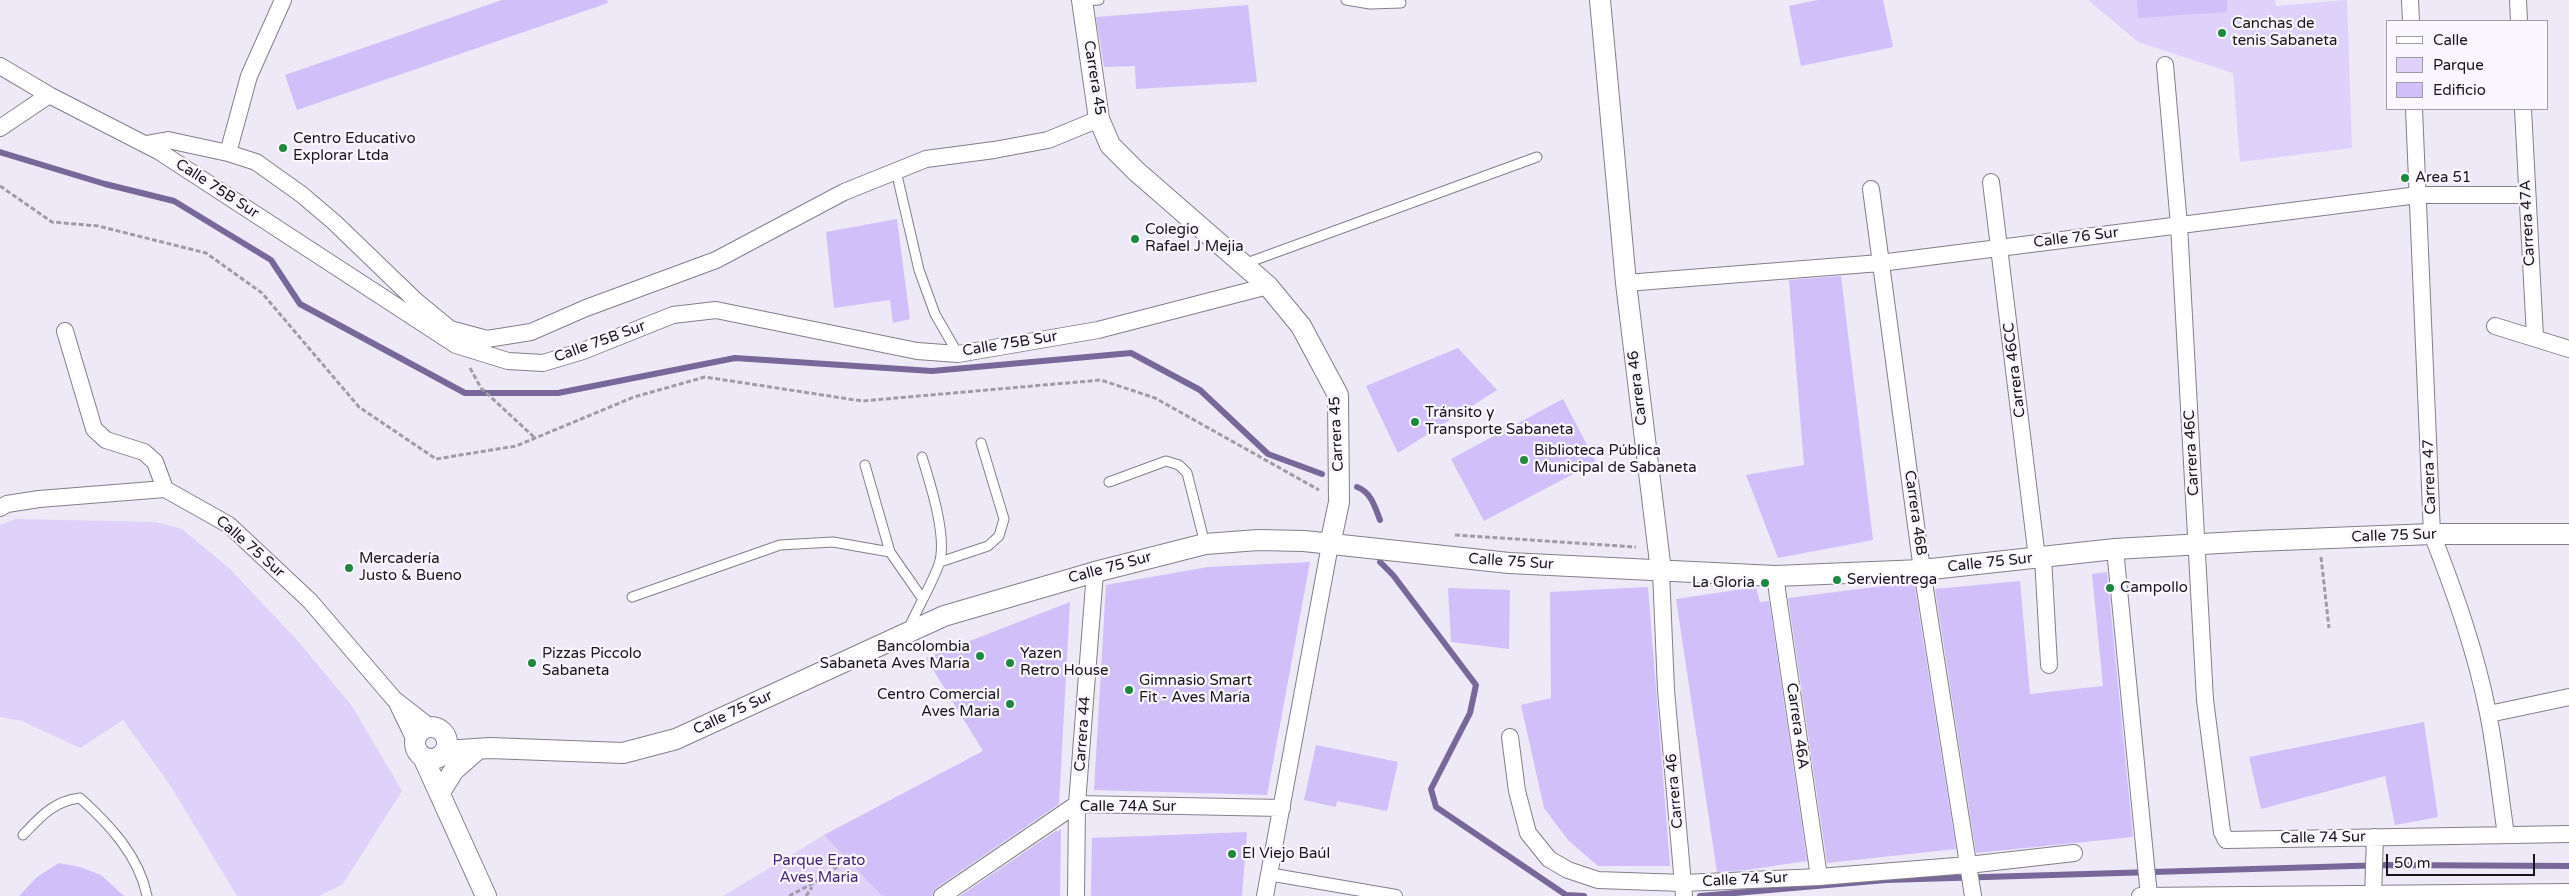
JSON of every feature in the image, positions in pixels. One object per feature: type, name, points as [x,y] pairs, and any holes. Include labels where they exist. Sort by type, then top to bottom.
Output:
[{"type":"street","points":[[228,153],[249,76],[283,0]]},
{"type":"street","name":"Carrera 45","points":[[1088,0],[1099,119],[1110,145],[1268,286],[1301,326],[1338,396],[1339,502],[1265,896]]},
{"type":"street","name":"Carrera 46","points":[[1600,0],[1626,284],[1661,571],[1666,690],[1684,890]]},
{"type":"street","points":[[2410,0],[2411,20]]},
{"type":"street","points":[[2518,0],[2519,20]]},
{"type":"street","name":"Carrera 46C","points":[[2165,65],[2179,225],[2205,700],[2222,832],[2226,840]]},
{"type":"street","name":"Calle 75B Sur","points":[[0,66],[49,95],[146,144],[456,344],[508,361],[543,363],[583,351],[673,315],[716,310],[917,351],[958,354],[1098,330],[1268,286]]},
{"type":"street","points":[[0,128],[49,95]]},
{"type":"street","name":"Carrera 47","points":[[2414,110],[2432,534],[2456,594],[2474,653],[2489,714],[2506,835]]},
{"type":"street","name":"Carrera 47A","points":[[2523,110],[2526,195],[2535,337]]},
{"type":"street","points":[[146,144],[168,140],[228,153],[256,162],[301,194],[334,222],[416,301],[450,328],[487,339],[531,332],[586,308],[716,260],[844,192],[926,158],[994,150],[1048,140],[1099,119]]},
{"type":"street","name":"Carrera 46CC","points":[[1991,182],[2040,558],[2049,665]]},
{"type":"street","name":"Carrera 46B","points":[[1871,189],[1922,570],[1973,894]]},
{"type":"street","name":"Calle 76 Sur","points":[[1626,284],[1880,262],[2418,195],[2526,195]]},
{"type":"street","points":[[2494,326],[2535,337],[2569,349]]},
{"type":"street","points":[[0,508],[7,504],[39,499],[166,489],[155,462],[144,452],[106,440],[94,429],[65,331]]},
{"type":"street","name":"Calle 75 Sur","points":[[166,489],[229,525],[310,601],[433,744],[484,748],[623,753],[676,739],[944,616],[1095,572],[1205,544],[1258,540],[1330,544],[1509,563],[1776,576],[1922,570],[2115,549],[2432,534],[2569,534]]},
{"type":"street","points":[[2115,549],[2148,888]]},
{"type":"street","name":"Carrera 44","points":[[1076,896],[1077,804],[1095,572]]},
{"type":"street","name":"Carrera 46A","points":[[1776,576],[1819,876]]},
{"type":"street","points":[[2489,714],[2569,698]]},
{"type":"street","name":"Calle 74 Sur","points":[[1510,738],[1517,790],[1528,833],[1549,859],[1568,870],[1598,880],[1684,890],[1819,876],[1969,868],[2074,854]]},
{"type":"street","points":[[433,744],[442,794],[486,896]]},
{"type":"street","points":[[442,794],[454,770],[484,748]]},
{"type":"street","name":"Calle 74A Sur","points":[[942,896],[1077,804],[1282,808]]},
{"type":"street","name":"Calle 74 Sur","points":[[2226,840],[2375,843],[2506,835],[2569,834]]},
{"type":"street","points":[[2373,894],[2375,843]]},
{"type":"street","points":[[1268,874],[1396,896]]},
{"type":"street","points":[[2140,896],[2148,888],[2373,894],[2569,892]]},
{"type":"lane","points":[[1346,0],[1370,4],[1401,4]]},
{"type":"lane","points":[[1243,264],[1537,157]]},
{"type":"lane","points":[[896,171],[920,270],[935,314],[958,354]]},
{"type":"lane","points":[[940,562],[988,546],[999,536],[1004,519],[982,444]]},
{"type":"lane","points":[[907,633],[940,562],[940,536],[936,508],[922,457]]},
{"type":"lane","points":[[1109,482],[1166,461],[1180,465],[1187,473],[1205,544]]},
{"type":"lane","points":[[864,465],[890,552],[922,598]]},
{"type":"lane","points":[[632,597],[780,545],[833,542],[890,552]]},
{"type":"lane","points":[[23,835],[47,810],[65,800],[80,798],[118,837],[134,859],[143,876],[147,896]]},
{"type":"path","points":[[0,186],[52,222],[98,226],[206,252],[262,292],[359,407],[436,459],[516,446],[634,397],[705,377],[767,388],[862,401],[1101,380],[1154,398],[1339,502]]},
{"type":"path","points":[[481,388],[535,438]]},
{"type":"path","points":[[1451,535],[1657,549]]},
{"type":"path","points":[[2319,539],[2329,628]]},
{"type":"path","points":[[790,896],[814,884],[842,863]]},
{"type":"path","points":[[806,896],[814,884]]},
{"type":"green space","points":[[2088,0],[2275,0],[2276,6],[2347,0],[2352,148],[2240,162],[2233,73],[2138,42]]},
{"type":"green space","points":[[16,519],[155,522],[182,529],[229,568],[297,640],[352,706],[402,791],[342,885],[319,896],[237,896],[168,782],[123,720],[80,748],[22,721],[0,717],[0,525]]},
{"type":"green space","name":"Parque Erato Aves Maria","points":[[824,835],[882,896],[723,896]]},
{"type":"building","points":[[502,0],[607,0],[608,3],[297,110],[285,75]]},
{"type":"building","points":[[1818,0],[1883,0],[1893,47],[1801,66],[1789,6]]},
{"type":"building","points":[[2137,0],[2227,0],[2227,12],[2138,18]]},
{"type":"building","points":[[1248,5],[1257,82],[1136,89],[1135,66],[1104,67],[1096,17]]},
{"type":"building","points":[[897,219],[910,319],[893,323],[890,300],[834,308],[826,232]]},
{"type":"building","points":[[1841,276],[1873,540],[1778,558],[1746,475],[1804,465],[1789,280]]},
{"type":"building","name":"Tránsito y Transporte Sabaneta","points":[[1458,348],[1497,390],[1398,453],[1366,386]]},
{"type":"building","name":"Biblioteca Pública Municipal de Sabaneta","points":[[1563,399],[1596,462],[1484,521],[1451,459]]},
{"type":"building","points":[[1310,562],[1267,795],[1094,790],[1106,585],[1208,567]]},
{"type":"building","points":[[2107,572],[2133,837],[1976,853],[1935,589],[2020,581],[2030,694],[2103,686],[2092,574]]},
{"type":"building","points":[[1914,582],[1956,849],[1827,863],[1788,598]]},
{"type":"building","points":[[1648,587],[1670,866],[1598,866],[1568,840],[1544,808],[1521,705],[1551,698],[1550,592]]},
{"type":"building","points":[[1756,587],[1760,602],[1769,601],[1807,861],[1746,870],[1717,872],[1676,599]]},
{"type":"building","points":[[1448,588],[1510,590],[1509,649],[1451,642]]},
{"type":"building","name":"Centro Comercial Aves Maria","points":[[1070,602],[1059,804],[936,888],[932,896],[882,896],[824,835],[983,751],[926,658]]},
{"type":"building","points":[[2424,722],[2438,817],[2395,825],[2385,776],[2261,809],[2249,757]]},
{"type":"building","points":[[1316,745],[1398,762],[1387,811],[1337,801],[1336,807],[1304,800]]},
{"type":"building","points":[[1061,829],[1060,896],[960,896],[1057,830],[1057,832]]},
{"type":"building","points":[[1247,832],[1242,896],[1091,896],[1092,838]]},
{"type":"building","points":[[59,863],[80,867],[101,875],[124,896],[19,896],[37,877]]},
{"type":"waterway","points":[[0,152],[105,184],[174,201],[271,260],[300,304],[465,393],[558,393],[735,358],[932,371],[1131,353],[1200,390],[1268,454],[1322,474]]},
{"type":"waterway","points":[[1357,487],[1369,496],[1380,520]]},
{"type":"waterway","points":[[1380,562],[1393,575],[1476,685],[1470,713],[1431,789],[1436,807],[1566,895],[1584,896]]},
{"type":"waterway","points":[[1700,896],[1886,880],[2386,865],[2569,866]]},
{"type":"place","name":"Canchas de tenis Sabaneta","points":[[2222,33]]},
{"type":"place","name":"Centro Educativo Explorar Ltda","points":[[283,148]]},
{"type":"place","name":"Area 51","points":[[2405,178]]},
{"type":"place","name":"Colegio Rafael J Mejia","points":[[1135,239]]},
{"type":"place","name":"Tránsito y Transporte Sabaneta","points":[[1415,422]]},
{"type":"place","name":"Biblioteca Pública Municipal de Sabaneta","points":[[1524,460]]},
{"type":"place","name":"Mercadería Justo & Bueno","points":[[349,568]]},
{"type":"place","name":"Servientrega","points":[[1837,580]]},
{"type":"place","name":"La Gloria","points":[[1765,583]]},
{"type":"place","name":"Campollo","points":[[2110,588]]},
{"type":"place","name":"Bancolombia Sabaneta Aves María","points":[[980,656]]},
{"type":"place","name":"Pizzas Piccolo Sabaneta","points":[[532,663]]},
{"type":"place","name":"Yazen Retro House","points":[[1010,663]]},
{"type":"place","name":"Gimnasio Smart Fit - Aves María","points":[[1129,690]]},
{"type":"place","name":"Centro Comercial Aves Maria","points":[[1010,704]]},
{"type":"place","name":"El Viejo Baúl","points":[[1232,854]]}]
